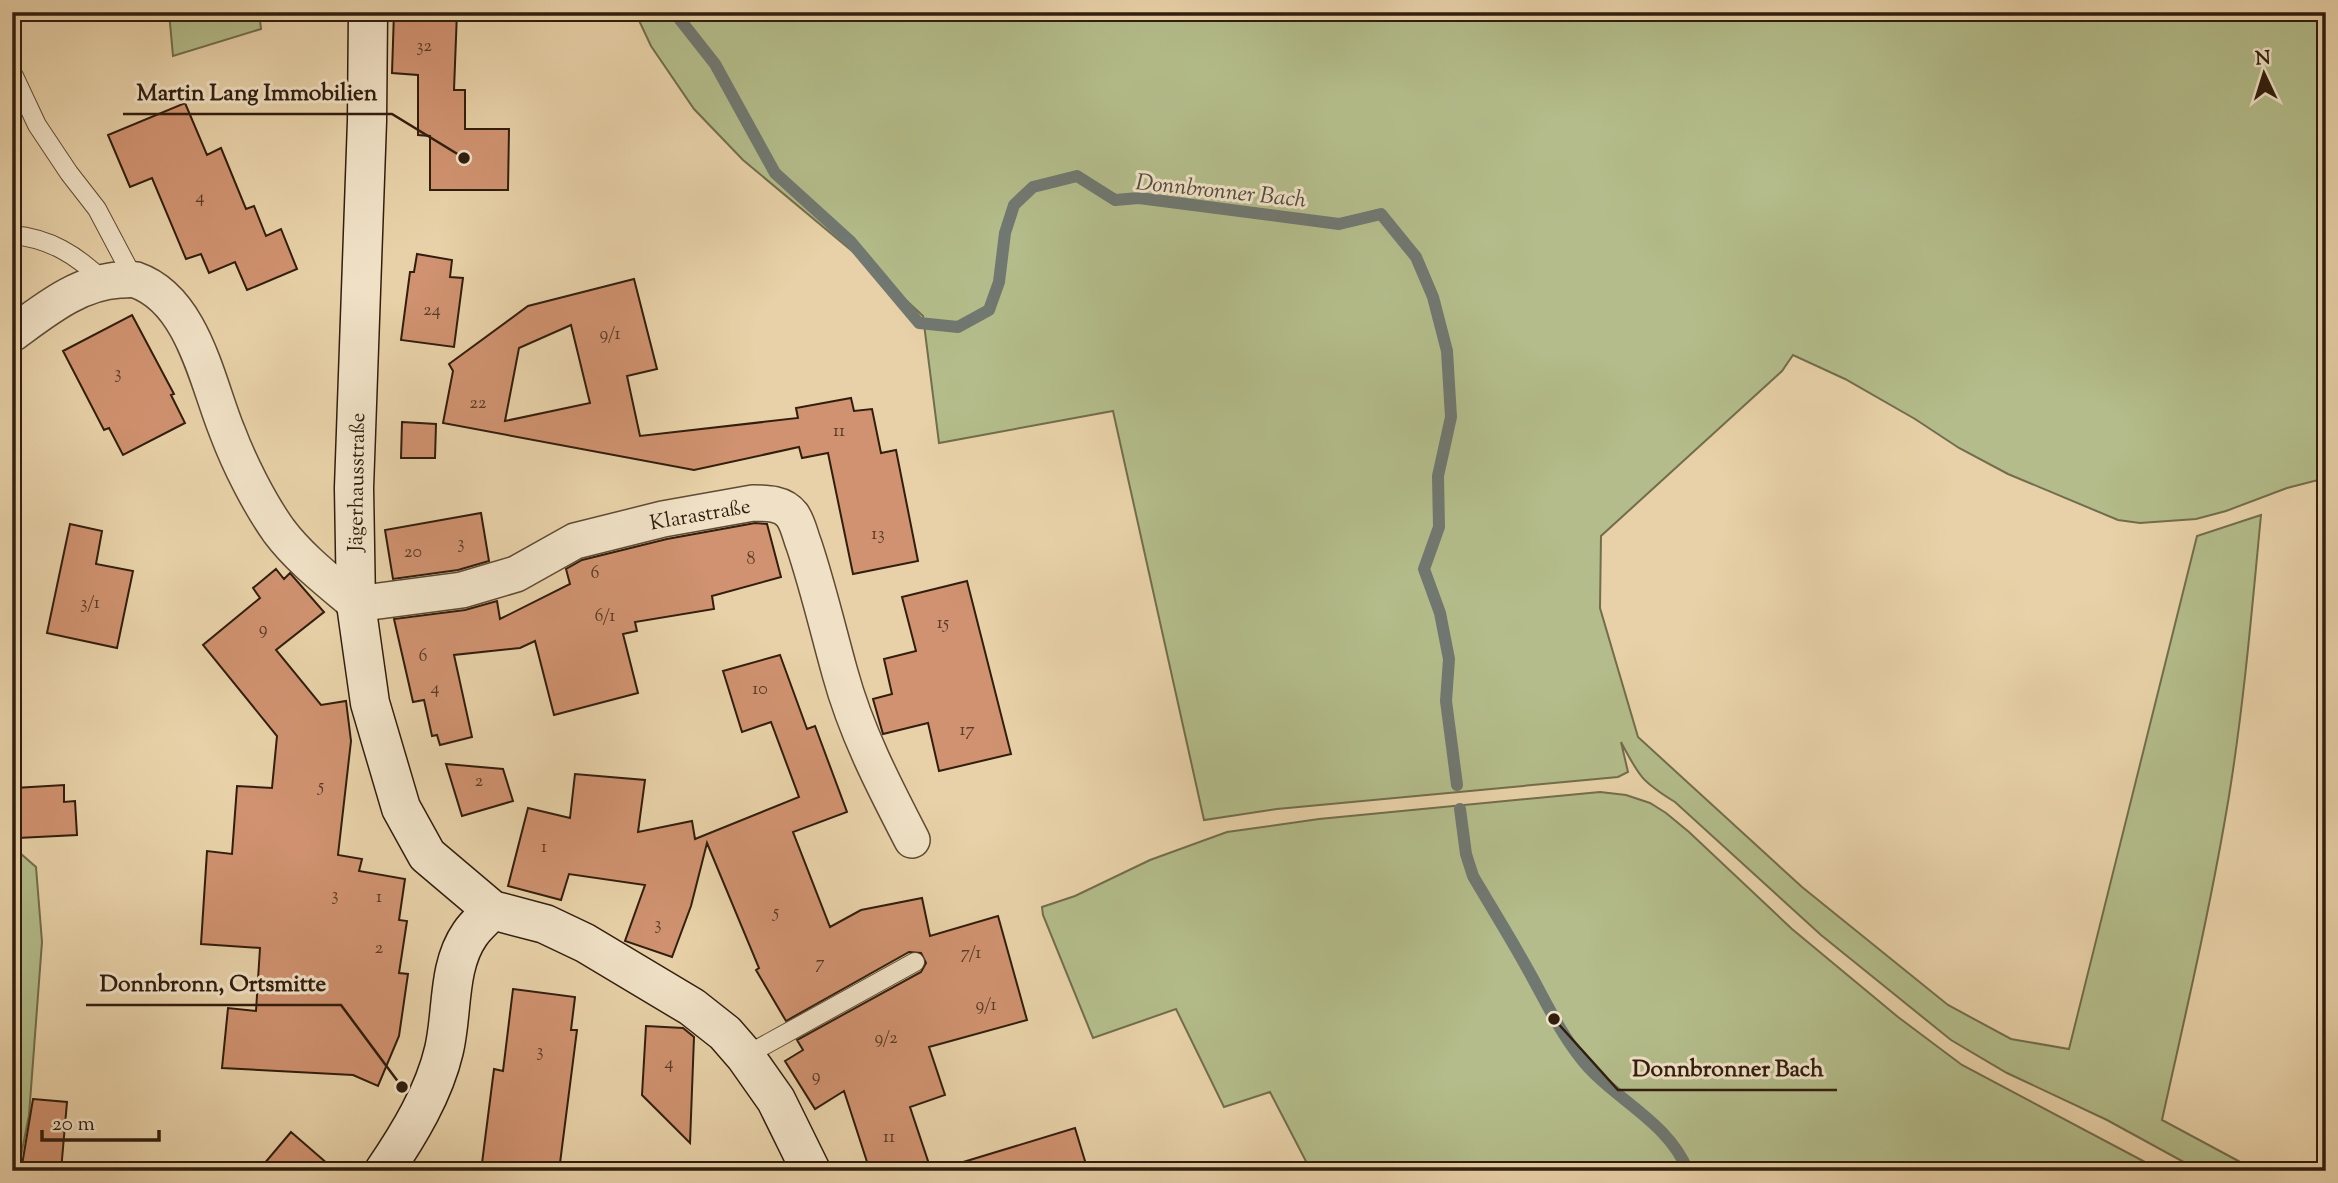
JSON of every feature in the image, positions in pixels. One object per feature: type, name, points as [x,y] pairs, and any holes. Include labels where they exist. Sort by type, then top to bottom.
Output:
[{"type":"street","name":"Jägerhausstraße","points":[[368,12],[354,488],[356,604],[370,703],[401,808],[427,855],[492,910]]},
{"type":"street","points":[[12,334],[78,290],[118,280],[162,294],[197,346],[227,431],[278,530],[308,564],[356,604]]},
{"type":"street","name":"Klarastraße","points":[[356,604],[462,590],[516,574],[575,541],[614,530],[753,503],[771,503],[782,507],[792,514],[810,562],[855,720],[912,840]]},
{"type":"street","points":[[384,1171],[404,1141],[436,1074],[444,1051],[454,974],[460,956],[470,934],[492,910],[545,924],[627,966],[692,1007],[724,1033],[745,1056],[776,1100],[811,1171]]},
{"type":"lane","points":[[14,76],[37,125],[97,209],[118,280]]},
{"type":"lane","points":[[12,235],[33,237],[62,248],[118,280]]},
{"type":"lane","points":[[745,1056],[915,962]]},
{"type":"green space","points":[[169,12],[259,12],[261,29],[173,56]]},
{"type":"green space","points":[[635,12],[2326,12],[2326,478],[2287,488],[2226,511],[2196,519],[2140,523],[2118,520],[2008,474],[1959,448],[1845,379],[1793,355],[1782,371],[1601,536],[1600,608],[1638,737],[1802,887],[1948,1005],[2011,1039],[2069,1049],[2197,536],[2261,515],[2229,796],[2206,918],[2162,1120],[2257,1171],[2200,1171],[2107,1120],[2007,1073],[1951,1040],[1821,935],[1675,802],[1648,783],[1621,742],[1628,772],[1618,777],[1277,809],[1204,820],[1113,411],[939,443],[923,316],[864,261],[743,160],[694,109],[651,46]]},
{"type":"green space","points":[[1600,792],[1626,795],[1650,803],[1666,813],[1792,929],[1898,1017],[1962,1065],[2162,1171],[1311,1171],[1270,1092],[1224,1107],[1176,1009],[1093,1038],[1043,915],[1042,907],[1075,896],[1150,860],[1227,832],[1319,819]]},
{"type":"green space","points":[[12,846],[36,867],[42,942],[29,1115],[18,1171],[12,1171]]},
{"type":"building","points":[[394,12],[457,12],[454,90],[465,90],[465,129],[509,129],[508,190],[430,190],[430,136],[418,135],[418,75],[392,73]]},
{"type":"building","points":[[185,103],[207,155],[221,148],[246,209],[254,206],[266,236],[281,229],[297,269],[247,290],[235,262],[209,273],[201,254],[186,259],[152,178],[130,187],[108,135]]},
{"type":"building","points":[[417,254],[452,260],[450,277],[463,278],[454,347],[401,340],[410,272],[414,272]]},
{"type":"building","points":[[634,279],[657,369],[627,376],[640,436],[798,418],[796,408],[851,398],[854,411],[872,409],[881,453],[896,450],[918,561],[853,574],[828,453],[802,458],[799,447],[694,470],[443,423],[453,371],[449,364],[528,306]],"holes":[[[571,325],[590,403],[505,421],[519,348]]]},
{"type":"building","points":[[132,315],[174,394],[171,395],[185,423],[123,455],[109,428],[104,430],[63,351]]},
{"type":"building","points":[[402,422],[436,424],[435,458],[401,458]]},
{"type":"building","points":[[481,513],[489,561],[458,570],[393,579],[385,530]]},
{"type":"building","points":[[755,523],[767,524],[781,577],[712,596],[714,609],[635,622],[637,631],[623,634],[638,693],[554,715],[535,641],[520,648],[454,655],[472,737],[440,745],[437,735],[432,736],[424,700],[413,702],[394,619],[465,610],[497,601],[500,619],[570,584],[566,569],[582,560],[667,539]]},
{"type":"building","points":[[70,524],[102,531],[96,564],[133,571],[117,648],[47,633]]},
{"type":"building","points":[[276,569],[284,579],[290,573],[324,612],[276,650],[321,705],[346,701],[351,741],[338,855],[362,859],[359,871],[405,879],[399,920],[407,921],[399,973],[408,974],[399,1036],[378,1086],[353,1075],[222,1068],[228,1008],[256,1011],[260,948],[201,944],[207,851],[232,854],[237,786],[272,788],[277,736],[203,645],[260,598],[253,588]]},
{"type":"building","points":[[967,581],[1011,754],[939,771],[928,723],[883,734],[873,699],[892,694],[884,659],[916,651],[902,597]]},
{"type":"building","points":[[780,655],[807,729],[815,726],[847,812],[793,832],[830,927],[861,910],[922,898],[930,936],[998,916],[1027,1020],[929,1047],[945,1095],[910,1107],[929,1164],[910,1171],[870,1171],[844,1091],[815,1109],[785,1061],[803,1050],[797,1040],[921,972],[926,963],[921,953],[909,952],[786,1021],[756,970],[759,968],[707,843],[691,906],[672,957],[625,941],[645,885],[569,874],[561,900],[508,886],[528,808],[570,818],[575,774],[645,780],[638,832],[692,821],[695,839],[799,797],[771,722],[742,732],[723,671]]},
{"type":"building","points":[[446,764],[503,769],[513,801],[462,816]]},
{"type":"building","points":[[64,785],[64,802],[75,801],[77,835],[18,838],[15,788]]},
{"type":"building","points":[[513,989],[575,997],[571,1030],[577,1030],[559,1171],[481,1171],[494,1069],[503,1071]]},
{"type":"building","points":[[646,1026],[683,1028],[694,1037],[690,1143],[642,1095]]},
{"type":"building","points":[[33,1099],[67,1102],[61,1171],[21,1171]]},
{"type":"building","points":[[1075,1128],[1088,1171],[962,1171],[960,1163]]},
{"type":"building","points":[[291,1132],[336,1171],[258,1171]]},
{"type":"waterway","name":"Donnbronner Bach","points":[[674,12],[715,64],[775,173],[851,242],[919,323],[958,327],[989,310],[999,282],[1005,233],[1014,205],[1033,187],[1077,176],[1115,200],[1139,198],[1339,224],[1381,214],[1416,257],[1433,297],[1447,351],[1451,417],[1438,476],[1439,527],[1424,569],[1440,613],[1449,659],[1446,701],[1457,785]]},
{"type":"waterway","name":"Donnbronner Bach","points":[[1460,809],[1466,854],[1473,876],[1564,1035],[1592,1071],[1667,1137],[1688,1171]]},
{"type":"place","name":"Martin Lang Immobilien","points":[[464,158]]},
{"type":"place","name":"Donnbronner Bach","points":[[1554,1019]]},
{"type":"place","name":"Donnbronn, Ortsmitte","points":[[402,1087]]}]
